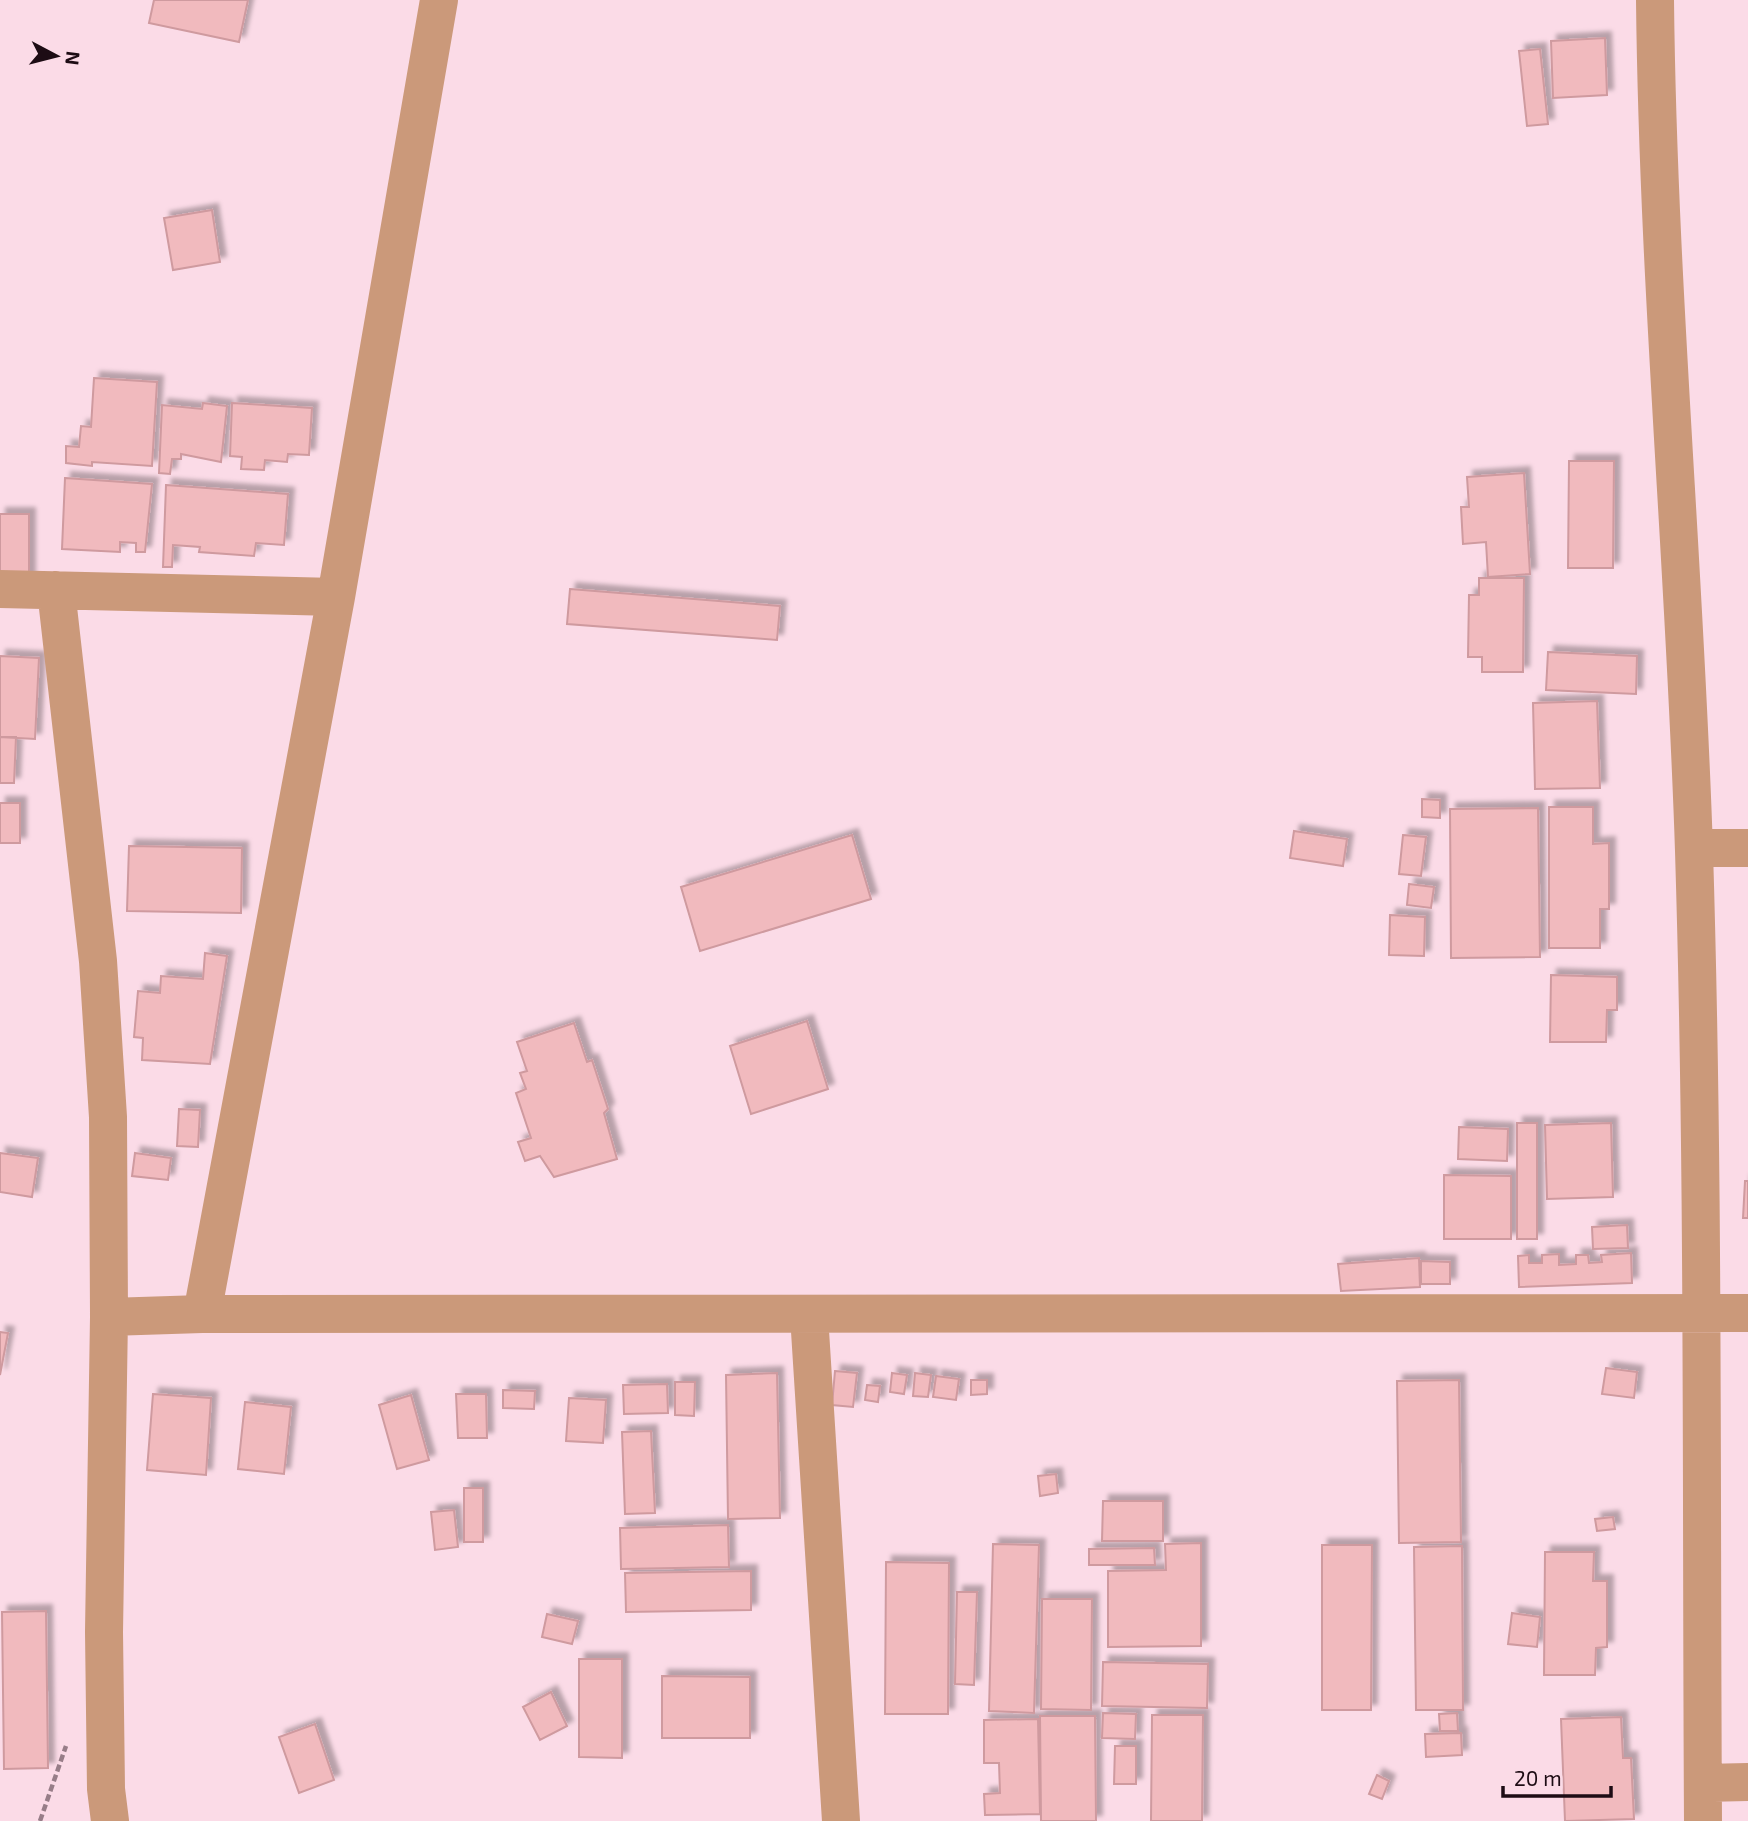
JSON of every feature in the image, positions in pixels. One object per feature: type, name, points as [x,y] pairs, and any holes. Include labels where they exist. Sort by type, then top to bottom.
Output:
[{"type":"street","points":[[202,1314],[336,597],[439,0]]},
{"type":"street","points":[[1655,0],[1656,143],[1694,848],[1703,1315],[1703,1821]]},
{"type":"street","points":[[0,589],[336,597]]},
{"type":"street","points":[[56,590],[98,961],[108,1117],[109,1317],[104,1659],[106,1789],[110,1821]]},
{"type":"street","points":[[1694,848],[1748,848]]},
{"type":"street","points":[[109,1317],[202,1314],[1748,1313]]},
{"type":"street","points":[[809,1315],[841,1821]]},
{"type":"street","points":[[1703,1783],[1748,1782]]},
{"type":"building","points":[[154,0],[248,0],[239,42],[149,23]]},
{"type":"building","points":[[1605,38],[1607,95],[1553,98],[1551,41]]},
{"type":"building","points":[[1540,49],[1548,124],[1527,126],[1519,51]]},
{"type":"building","points":[[212,210],[220,262],[173,270],[164,218]]},
{"type":"building","points":[[94,378],[157,382],[152,466],[66,463],[66,446],[79,447],[81,426],[91,427]]},
{"type":"building","points":[[203,403],[227,406],[221,462],[181,454],[181,459],[172,459],[170,474],[159,473],[162,405],[202,409]]},
{"type":"building","points":[[232,403],[312,408],[309,455],[288,454],[287,462],[265,460],[264,470],[241,469],[242,457],[230,456]]},
{"type":"building","points":[[1569,461],[1614,461],[1613,568],[1568,568]]},
{"type":"building","points":[[1524,473],[1530,574],[1488,577],[1486,542],[1463,544],[1461,507],[1469,507],[1467,477]]},
{"type":"building","points":[[65,478],[152,484],[145,552],[136,552],[136,543],[120,542],[120,552],[62,549]]},
{"type":"building","points":[[166,485],[288,494],[284,545],[256,543],[254,556],[199,552],[200,547],[173,545],[172,567],[163,567]]},
{"type":"building","points":[[0,514],[29,514],[29,582],[0,581]]},
{"type":"building","points":[[1479,578],[1524,578],[1523,672],[1482,672],[1482,657],[1468,657],[1469,595],[1479,595]]},
{"type":"building","points":[[570,589],[780,606],[777,640],[567,624]]},
{"type":"building","points":[[1548,652],[1637,656],[1636,694],[1546,690]]},
{"type":"building","points":[[0,656],[39,658],[35,739],[0,737]]},
{"type":"building","points":[[1597,701],[1600,788],[1535,789],[1533,703]]},
{"type":"building","points":[[0,737],[16,737],[14,783],[0,783]]},
{"type":"building","points":[[1422,799],[1440,800],[1440,818],[1422,817]]},
{"type":"building","points":[[0,803],[20,803],[20,843],[0,843]]},
{"type":"building","points":[[1549,807],[1593,807],[1593,844],[1609,843],[1609,909],[1600,909],[1600,948],[1549,948]]},
{"type":"building","points":[[1538,808],[1540,957],[1451,958],[1450,809]]},
{"type":"building","points":[[1294,831],[1347,839],[1343,866],[1290,858]]},
{"type":"building","points":[[852,835],[871,899],[700,951],[681,887]]},
{"type":"building","points":[[1403,835],[1426,837],[1421,876],[1399,874]]},
{"type":"building","points":[[129,846],[242,848],[241,913],[127,911]]},
{"type":"building","points":[[1409,884],[1434,887],[1431,908],[1407,905]]},
{"type":"building","points":[[1390,915],[1425,917],[1424,956],[1389,955]]},
{"type":"building","points":[[205,953],[227,956],[210,1064],[142,1060],[143,1038],[134,1037],[138,991],[160,993],[161,976],[203,979]]},
{"type":"building","points":[[1551,975],[1617,977],[1617,1010],[1607,1010],[1606,1042],[1550,1042]]},
{"type":"building","points":[[807,1021],[828,1089],[751,1114],[730,1046]]},
{"type":"building","points":[[574,1023],[587,1062],[592,1060],[608,1109],[604,1113],[617,1159],[554,1177],[540,1156],[525,1161],[518,1142],[531,1138],[516,1093],[526,1089],[520,1073],[527,1071],[517,1042]]},
{"type":"building","points":[[179,1109],[200,1110],[198,1147],[177,1146]]},
{"type":"building","points":[[1517,1123],[1537,1123],[1537,1239],[1517,1239]]},
{"type":"building","points":[[1611,1123],[1613,1197],[1547,1199],[1545,1125]]},
{"type":"building","points":[[1459,1127],[1508,1129],[1507,1161],[1458,1159]]},
{"type":"building","points":[[0,1153],[38,1158],[32,1197],[0,1192]]},
{"type":"building","points":[[135,1153],[171,1158],[168,1180],[132,1176]]},
{"type":"building","points":[[1444,1175],[1511,1176],[1511,1239],[1444,1239]]},
{"type":"building","points":[[1745,1181],[1748,1181],[1748,1218],[1743,1218]]},
{"type":"building","points":[[1627,1225],[1628,1248],[1593,1249],[1592,1227]]},
{"type":"building","points":[[1631,1253],[1632,1283],[1519,1287],[1518,1256],[1529,1255],[1529,1263],[1542,1263],[1542,1255],[1559,1254],[1559,1265],[1576,1264],[1576,1255],[1588,1255],[1589,1263],[1602,1262],[1601,1255]]},
{"type":"building","points":[[1419,1258],[1420,1287],[1341,1291],[1338,1264]]},
{"type":"building","points":[[1421,1261],[1450,1262],[1450,1284],[1421,1284]]},
{"type":"building","points":[[0,1332],[8,1333],[0,1375]]},
{"type":"building","points":[[1606,1368],[1637,1372],[1634,1398],[1602,1394]]},
{"type":"building","points":[[835,1371],[857,1373],[853,1407],[832,1405]]},
{"type":"building","points":[[777,1373],[780,1518],[728,1519],[726,1375]]},
{"type":"building","points":[[892,1373],[907,1375],[904,1394],[890,1392]]},
{"type":"building","points":[[915,1373],[931,1375],[928,1397],[913,1396]]},
{"type":"building","points":[[936,1376],[959,1379],[956,1400],[933,1397]]},
{"type":"building","points":[[971,1380],[987,1380],[987,1394],[971,1395]]},
{"type":"building","points":[[1459,1380],[1461,1542],[1399,1543],[1397,1381]]},
{"type":"building","points":[[675,1382],[695,1382],[694,1416],[675,1415]]},
{"type":"building","points":[[667,1384],[668,1413],[624,1414],[623,1385]]},
{"type":"building","points":[[867,1385],[880,1386],[878,1402],[865,1400]]},
{"type":"building","points":[[503,1390],[535,1391],[534,1409],[503,1408]]},
{"type":"building","points":[[153,1394],[211,1398],[206,1475],[147,1470]]},
{"type":"building","points":[[456,1394],[486,1394],[487,1438],[458,1438]]},
{"type":"building","points":[[411,1395],[429,1460],[397,1469],[379,1405]]},
{"type":"building","points":[[569,1398],[606,1400],[603,1443],[566,1441]]},
{"type":"building","points":[[245,1402],[291,1407],[284,1474],[238,1469]]},
{"type":"building","points":[[651,1431],[655,1513],[625,1514],[622,1432]]},
{"type":"building","points":[[1056,1474],[1058,1493],[1040,1496],[1038,1476]]},
{"type":"building","points":[[464,1488],[483,1488],[483,1542],[464,1542]]},
{"type":"building","points":[[1103,1501],[1163,1501],[1163,1541],[1102,1541]]},
{"type":"building","points":[[454,1510],[458,1547],[435,1550],[431,1512]]},
{"type":"building","points":[[1613,1517],[1615,1529],[1597,1531],[1595,1519]]},
{"type":"building","points":[[728,1525],[729,1567],[621,1569],[620,1528]]},
{"type":"building","points":[[1201,1543],[1201,1646],[1108,1647],[1108,1571],[1166,1570],[1165,1544]]},
{"type":"building","points":[[993,1544],[1039,1545],[1034,1713],[989,1711]]},
{"type":"building","points":[[1322,1545],[1372,1545],[1371,1710],[1322,1710]]},
{"type":"building","points":[[1462,1546],[1463,1710],[1416,1710],[1414,1547]]},
{"type":"building","points":[[1154,1548],[1155,1565],[1089,1565],[1089,1549]]},
{"type":"building","points":[[1545,1552],[1594,1552],[1593,1581],[1607,1581],[1607,1647],[1596,1648],[1595,1675],[1544,1675]]},
{"type":"building","points":[[886,1562],[949,1563],[948,1714],[885,1714]]},
{"type":"building","points":[[751,1571],[751,1610],[626,1612],[625,1573]]},
{"type":"building","points":[[957,1592],[977,1592],[974,1685],[955,1684]]},
{"type":"building","points":[[1042,1599],[1092,1599],[1091,1710],[1041,1709]]},
{"type":"building","points":[[46,1611],[48,1768],[4,1769],[2,1612]]},
{"type":"building","points":[[1512,1613],[1540,1617],[1537,1647],[1508,1644]]},
{"type":"building","points":[[547,1614],[578,1621],[572,1644],[542,1637]]},
{"type":"building","points":[[579,1659],[622,1659],[622,1758],[579,1757]]},
{"type":"building","points":[[1103,1662],[1208,1664],[1207,1708],[1102,1706]]},
{"type":"building","points":[[662,1676],[750,1677],[750,1738],[662,1738]]},
{"type":"building","points":[[551,1692],[567,1726],[540,1740],[523,1707]]},
{"type":"building","points":[[1103,1713],[1136,1714],[1135,1739],[1102,1738]]},
{"type":"building","points":[[1457,1713],[1458,1731],[1440,1731],[1439,1714]]},
{"type":"building","points":[[1152,1715],[1203,1715],[1202,1821],[1151,1821]]},
{"type":"building","points":[[1040,1716],[1095,1716],[1096,1821],[1041,1821]]},
{"type":"building","points":[[1621,1717],[1623,1758],[1631,1758],[1634,1819],[1565,1821],[1561,1719]]},
{"type":"building","points":[[1038,1719],[1040,1814],[985,1815],[984,1794],[1000,1793],[999,1763],[984,1763],[984,1720]]},
{"type":"building","points":[[315,1724],[334,1780],[299,1793],[279,1737]]},
{"type":"building","points":[[1461,1733],[1462,1755],[1426,1757],[1425,1734]]},
{"type":"building","points":[[1115,1746],[1136,1746],[1136,1784],[1114,1784]]},
{"type":"building","points":[[1377,1775],[1389,1781],[1382,1799],[1369,1794]]}]
